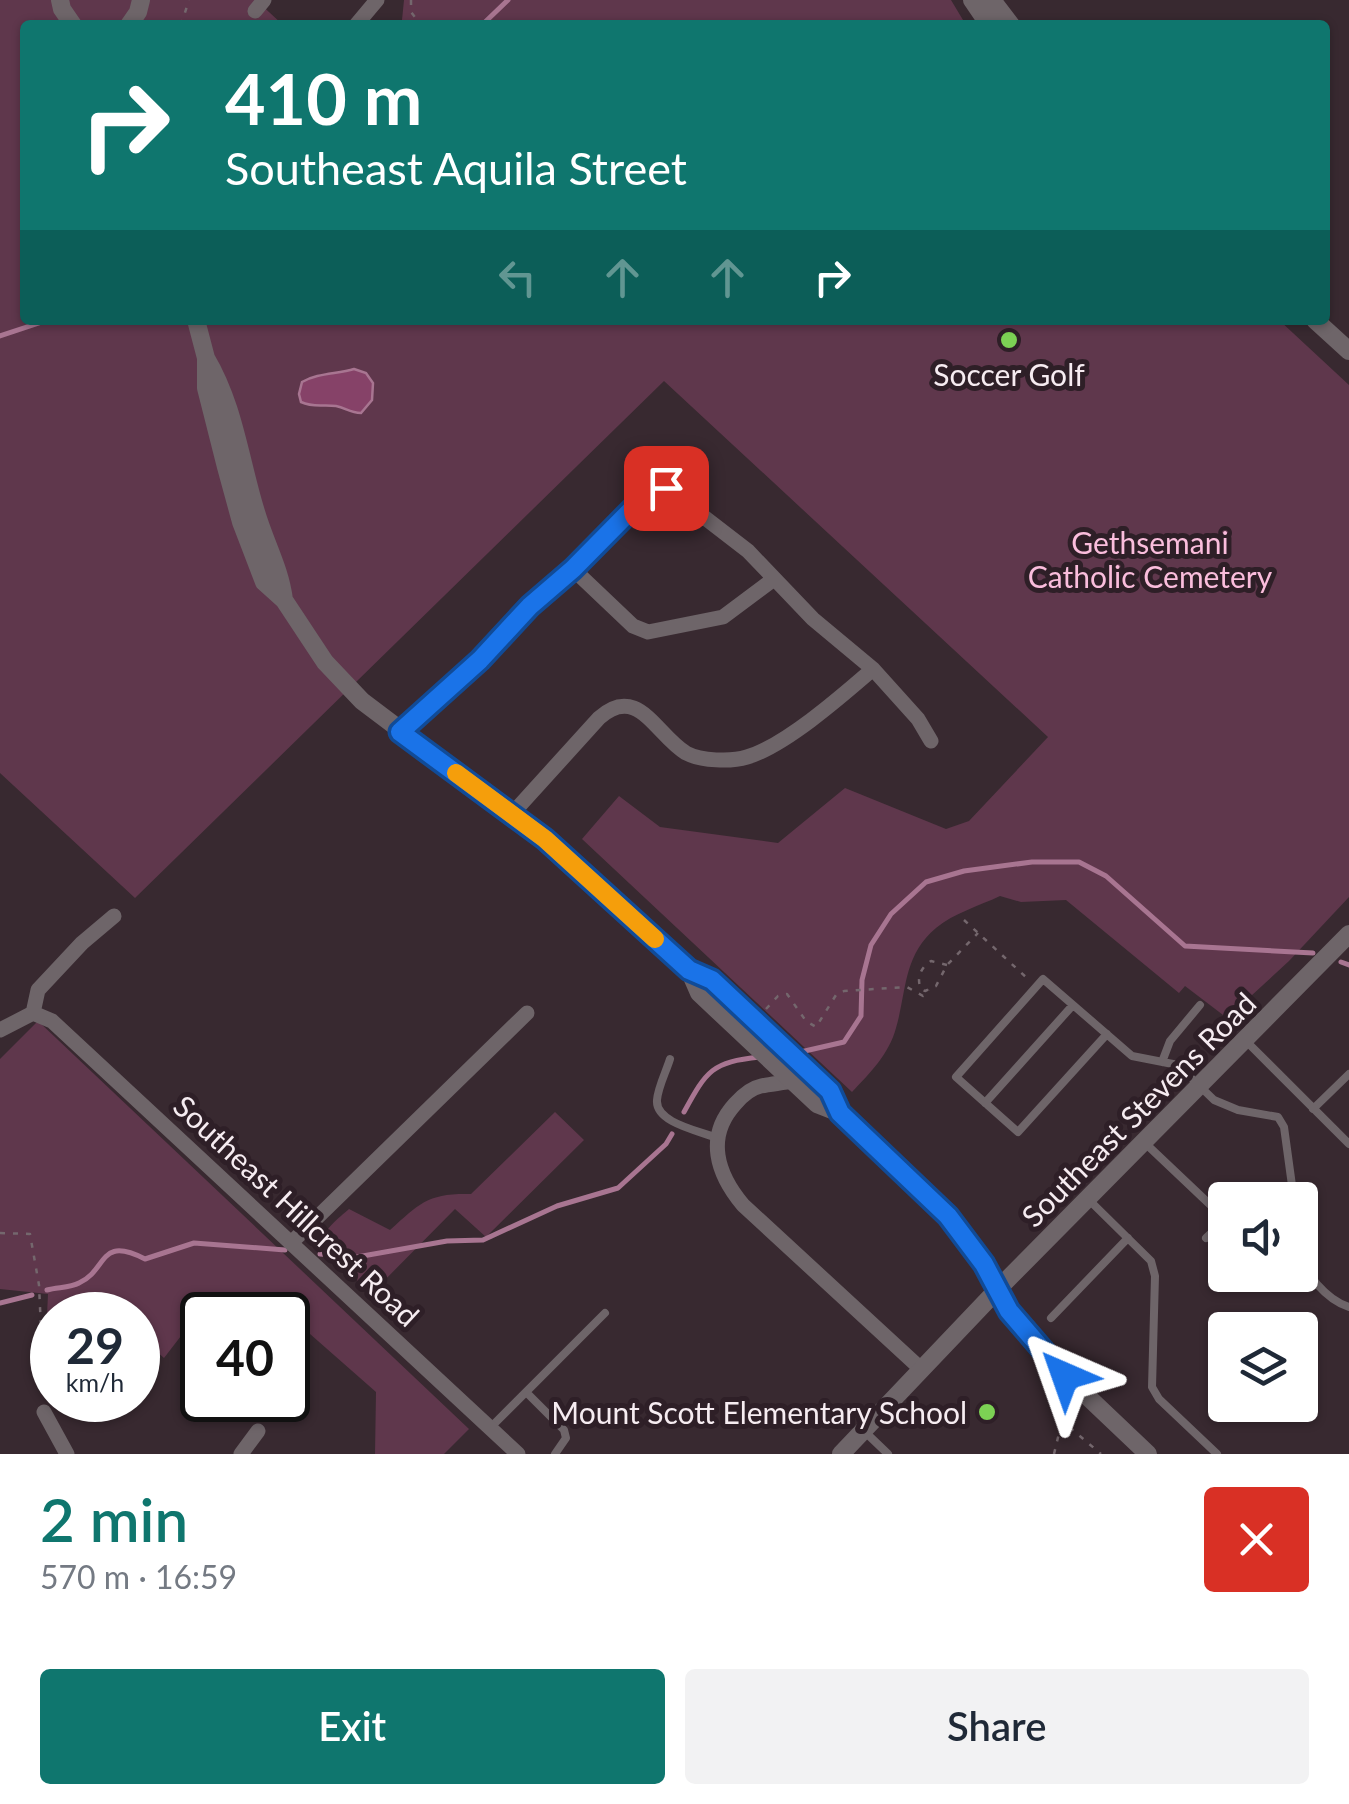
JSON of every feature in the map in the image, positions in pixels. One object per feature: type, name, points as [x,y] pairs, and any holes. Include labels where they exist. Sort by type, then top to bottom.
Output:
[{"type":"street","points":[[360,20],[376,0]]},
{"type":"street","points":[[992,0],[1007,20]]},
{"type":"street","points":[[197,325],[206,358],[206,388],[241,522],[264,582],[284,600],[302,632],[334,672],[400,732],[574,864],[689,970],[712,980],[757,1022],[818,1104],[840,1113],[948,1216],[984,1264],[1009,1311],[1048,1360],[1148,1454]]},
{"type":"street","points":[[1320,325],[1349,352]]},
{"type":"street","points":[[400,732],[647,494],[666,488],[682,496],[748,551],[812,619],[873,668],[918,719],[931,741]]},
{"type":"street","points":[[573,569],[633,626],[648,632],[723,617],[774,580]]},
{"type":"street","points":[[512,814],[608,710],[624,705],[640,711],[690,755],[744,758],[788,736],[873,668]]},
{"type":"street","points":[[0,1030],[33,1013],[38,990],[114,916]]},
{"type":"street","name":"Southeast Stevens Road","points":[[840,1454],[1349,934]]},
{"type":"street","points":[[689,970],[699,993],[795,1074]]},
{"type":"street","name":"Southeast Hillcrest Road","points":[[33,1013],[52,1020],[518,1454]]},
{"type":"street","points":[[292,1242],[528,1013]]},
{"type":"street","points":[[795,1074],[758,1086],[728,1111],[720,1125],[718,1165],[728,1187],[743,1205],[921,1369]]},
{"type":"street","points":[[50,1422],[68,1454]]},
{"type":"street","points":[[241,1454],[258,1430]]},
{"type":"lane","points":[[1107,1034],[1018,1132],[956,1076],[1043,979],[1074,1005],[1107,1034],[1132,1056],[1178,1065],[1214,1100],[1278,1118],[1284,1126],[1292,1182]]},
{"type":"lane","points":[[985,1102],[1074,1005]]},
{"type":"lane","points":[[1162,1062],[1170,1041],[1200,1005]]},
{"type":"lane","points":[[1245,1040],[1349,1144]]},
{"type":"lane","points":[[670,1059],[656,1101],[659,1112],[718,1138]]},
{"type":"lane","points":[[1313,1109],[1349,1074]]},
{"type":"lane","points":[[1143,1142],[1222,1214],[1221,1224],[1206,1238]]},
{"type":"lane","points":[[1087,1198],[1150,1260],[1156,1276],[1152,1387],[1159,1399],[1218,1454]]},
{"type":"lane","points":[[1052,1318],[1128,1238]]},
{"type":"lane","points":[[1318,1283],[1349,1307]]},
{"type":"lane","points":[[490,1428],[606,1313]]},
{"type":"lane","points":[[526,1392],[564,1430],[566,1438],[554,1454]]},
{"type":"lane","points":[[863,1430],[888,1454]]},
{"type":"path","points":[[964,920],[1036,987]]},
{"type":"path","points":[[757,1022],[783,993],[816,1027],[836,996],[844,991],[906,988],[923,996],[942,979],[947,965],[978,933]]},
{"type":"path","points":[[929,990],[919,986],[922,968],[932,961],[947,965]]},
{"type":"path","points":[[0,1233],[30,1234],[39,1292]]},
{"type":"path","points":[[1054,1454],[1061,1425],[1068,1426],[1101,1454]]},
{"type":"green space","name":"Gethsemani Catholic Cemetery","points":[[0,0],[256,0],[278,20],[20,20],[20,325],[1284,325],[1349,385],[1349,897],[1289,961],[1227,1018],[1185,986],[1179,993],[1066,900],[1021,902],[1000,896],[951,918],[925,939],[912,962],[889,1046],[852,1092],[582,839],[619,796],[660,827],[778,843],[845,788],[946,829],[969,821],[1048,737],[664,381],[135,898],[0,773]]},
{"type":"green space","points":[[404,0],[951,0],[963,20],[402,20]]},
{"type":"green space","points":[[38,1021],[469,1429],[444,1454],[375,1454],[376,1392],[310,1334],[310,1292],[180,1292],[180,1337],[164,1358],[160,1354],[160,1292],[0,1289],[0,1059]]},
{"type":"green space","points":[[555,1112],[584,1140],[486,1237],[455,1209],[371,1294],[325,1249],[326,1232],[349,1209],[390,1230],[434,1198],[471,1194]]},
{"type":"shaded area","points":[[354,369],[366,373],[373,383],[372,400],[361,413],[301,402],[302,382]]},
{"type":"waterway","points":[[487,20],[508,0]]},
{"type":"waterway","points":[[0,336],[33,325]]},
{"type":"waterway","points":[[796,1053],[844,1042],[861,1016],[862,980],[871,945],[891,914],[926,882],[964,871],[1032,862],[1079,862],[1106,876],[1185,946],[1313,953]]},
{"type":"waterway","points":[[1341,962],[1349,965]]},
{"type":"waterway","points":[[684,1112],[705,1077],[713,1071],[731,1062],[760,1057]]},
{"type":"waterway","points":[[320,1254],[357,1257],[447,1241],[483,1240],[557,1206],[618,1188],[672,1134]]},
{"type":"waterway","points":[[47,1290],[79,1283],[105,1257],[119,1251],[145,1259],[194,1243],[285,1250]]},
{"type":"waterway","points":[[0,1303],[30,1296]]},
{"type":"slow traffic","points":[[456,773],[545,839],[655,939]]},
{"type":"place","name":"Soccer Golf","points":[[1009,340]]},
{"type":"place","name":"Mount Scott Elementary School","points":[[987,1412]]},
{"type":"route","points":[[666,488],[647,494],[573,569],[530,606],[480,660],[400,732],[545,839],[689,970],[712,980],[830,1091],[840,1113],[948,1216],[984,1264],[1009,1311],[1065,1376]]}]
